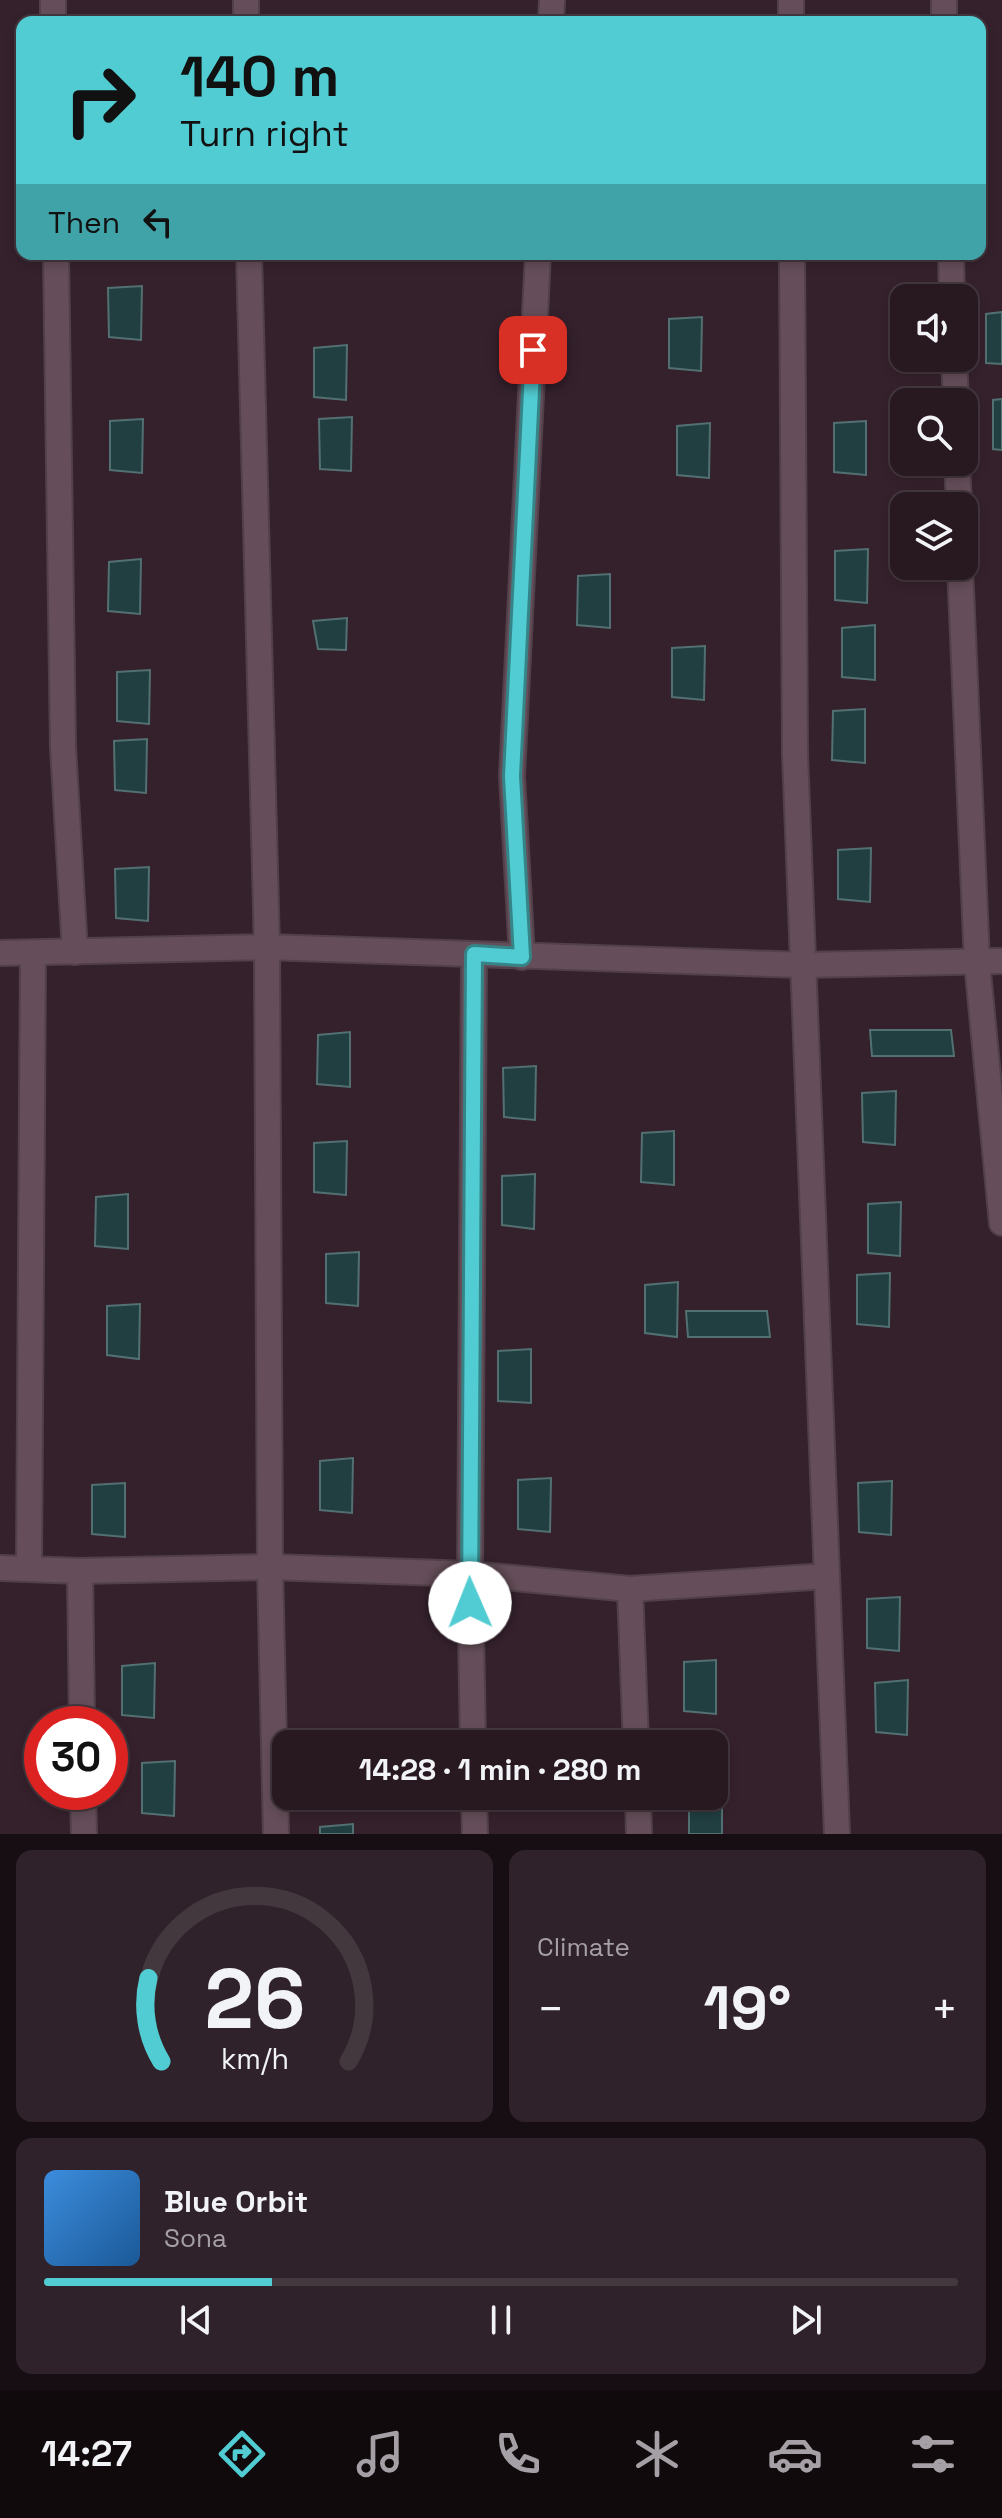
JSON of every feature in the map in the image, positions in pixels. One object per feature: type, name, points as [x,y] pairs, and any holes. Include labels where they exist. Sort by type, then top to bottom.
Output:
[{"type":"street","points":[[56,260],[63,747],[75,952]]},
{"type":"street","points":[[249,260],[267,947],[270,1567],[276,1834]]},
{"type":"street","points":[[522,957],[512,776],[538,260]]},
{"type":"street","points":[[792,260],[795,754],[837,1834]]},
{"type":"street","points":[[951,260],[952,284]]},
{"type":"street","points":[[960,580],[977,962],[1002,1223]]},
{"type":"street","points":[[0,953],[267,947],[803,965],[1002,961]]},
{"type":"street","points":[[29,1568],[33,953]]},
{"type":"street","points":[[473,1730],[470,1574],[474,954]]},
{"type":"street","points":[[0,1568],[80,1571],[270,1567],[470,1574],[630,1589],[827,1576]]},
{"type":"street","points":[[80,1571],[82,1706]]},
{"type":"street","points":[[630,1589],[635,1730]]},
{"type":"street","points":[[83,1810],[84,1834]]},
{"type":"street","points":[[474,1810],[475,1834]]},
{"type":"street","points":[[638,1810],[639,1834]]},
{"type":"building","points":[[142,286],[141,340],[109,337],[108,288]]},
{"type":"building","points":[[1002,312],[1002,364],[986,363],[986,314]]},
{"type":"building","points":[[702,317],[701,371],[669,368],[669,319]]},
{"type":"building","points":[[347,345],[346,400],[314,397],[314,348]]},
{"type":"building","points":[[1002,399],[1002,450],[993,449],[993,400]]},
{"type":"building","points":[[352,417],[351,471],[320,469],[319,419]]},
{"type":"building","points":[[143,419],[142,473],[110,470],[110,421]]},
{"type":"building","points":[[866,421],[866,475],[834,472],[834,423]]},
{"type":"building","points":[[710,423],[709,478],[677,475],[677,426]]},
{"type":"building","points":[[868,549],[867,603],[835,600],[835,551]]},
{"type":"building","points":[[141,559],[140,614],[108,611],[109,562]]},
{"type":"building","points":[[610,574],[610,628],[577,625],[578,576]]},
{"type":"building","points":[[347,618],[346,650],[318,649],[313,621]]},
{"type":"building","points":[[875,625],[875,680],[842,677],[842,628]]},
{"type":"building","points":[[705,646],[704,700],[672,697],[672,648]]},
{"type":"building","points":[[150,670],[149,724],[117,721],[117,672]]},
{"type":"building","points":[[865,709],[865,763],[832,760],[833,711]]},
{"type":"building","points":[[147,739],[146,793],[115,790],[114,741]]},
{"type":"building","points":[[871,848],[870,902],[838,899],[838,850]]},
{"type":"building","points":[[149,867],[148,921],[116,918],[115,869]]},
{"type":"building","points":[[870,1030],[951,1030],[954,1056],[872,1056]]},
{"type":"building","points":[[350,1032],[350,1087],[317,1084],[318,1035]]},
{"type":"building","points":[[536,1066],[535,1120],[504,1117],[503,1068]]},
{"type":"building","points":[[896,1091],[895,1145],[863,1142],[862,1093]]},
{"type":"building","points":[[674,1131],[674,1185],[641,1182],[642,1133]]},
{"type":"building","points":[[347,1141],[346,1195],[314,1192],[314,1143]]},
{"type":"building","points":[[535,1174],[534,1229],[502,1225],[502,1176]]},
{"type":"building","points":[[128,1194],[128,1249],[95,1246],[96,1197]]},
{"type":"building","points":[[901,1202],[900,1256],[868,1253],[868,1204]]},
{"type":"building","points":[[359,1252],[358,1306],[326,1303],[326,1254]]},
{"type":"building","points":[[890,1273],[889,1327],[857,1324],[857,1275]]},
{"type":"building","points":[[678,1282],[677,1337],[645,1333],[645,1285]]},
{"type":"building","points":[[140,1304],[139,1359],[107,1355],[107,1306]]},
{"type":"building","points":[[686,1311],[767,1311],[770,1337],[688,1337]]},
{"type":"building","points":[[531,1349],[531,1403],[498,1401],[498,1351]]},
{"type":"building","points":[[353,1458],[352,1513],[320,1510],[320,1461]]},
{"type":"building","points":[[551,1478],[550,1532],[518,1529],[518,1480]]},
{"type":"building","points":[[892,1481],[891,1535],[859,1532],[858,1483]]},
{"type":"building","points":[[125,1483],[125,1537],[92,1534],[92,1485]]},
{"type":"building","points":[[900,1597],[899,1651],[867,1648],[867,1599]]},
{"type":"building","points":[[716,1660],[716,1714],[684,1711],[684,1662]]},
{"type":"building","points":[[155,1663],[154,1718],[128,1716],[128,1706],[122,1706],[122,1666]]},
{"type":"building","points":[[908,1680],[907,1735],[876,1732],[875,1683]]},
{"type":"building","points":[[175,1761],[174,1816],[142,1813],[142,1763]]},
{"type":"building","points":[[689,1810],[722,1810],[722,1834],[689,1834]]},
{"type":"building","points":[[353,1824],[353,1834],[320,1834],[320,1827]]},
{"type":"route","points":[[470,1603],[474,954],[522,957],[512,776],[533,350]]}]
